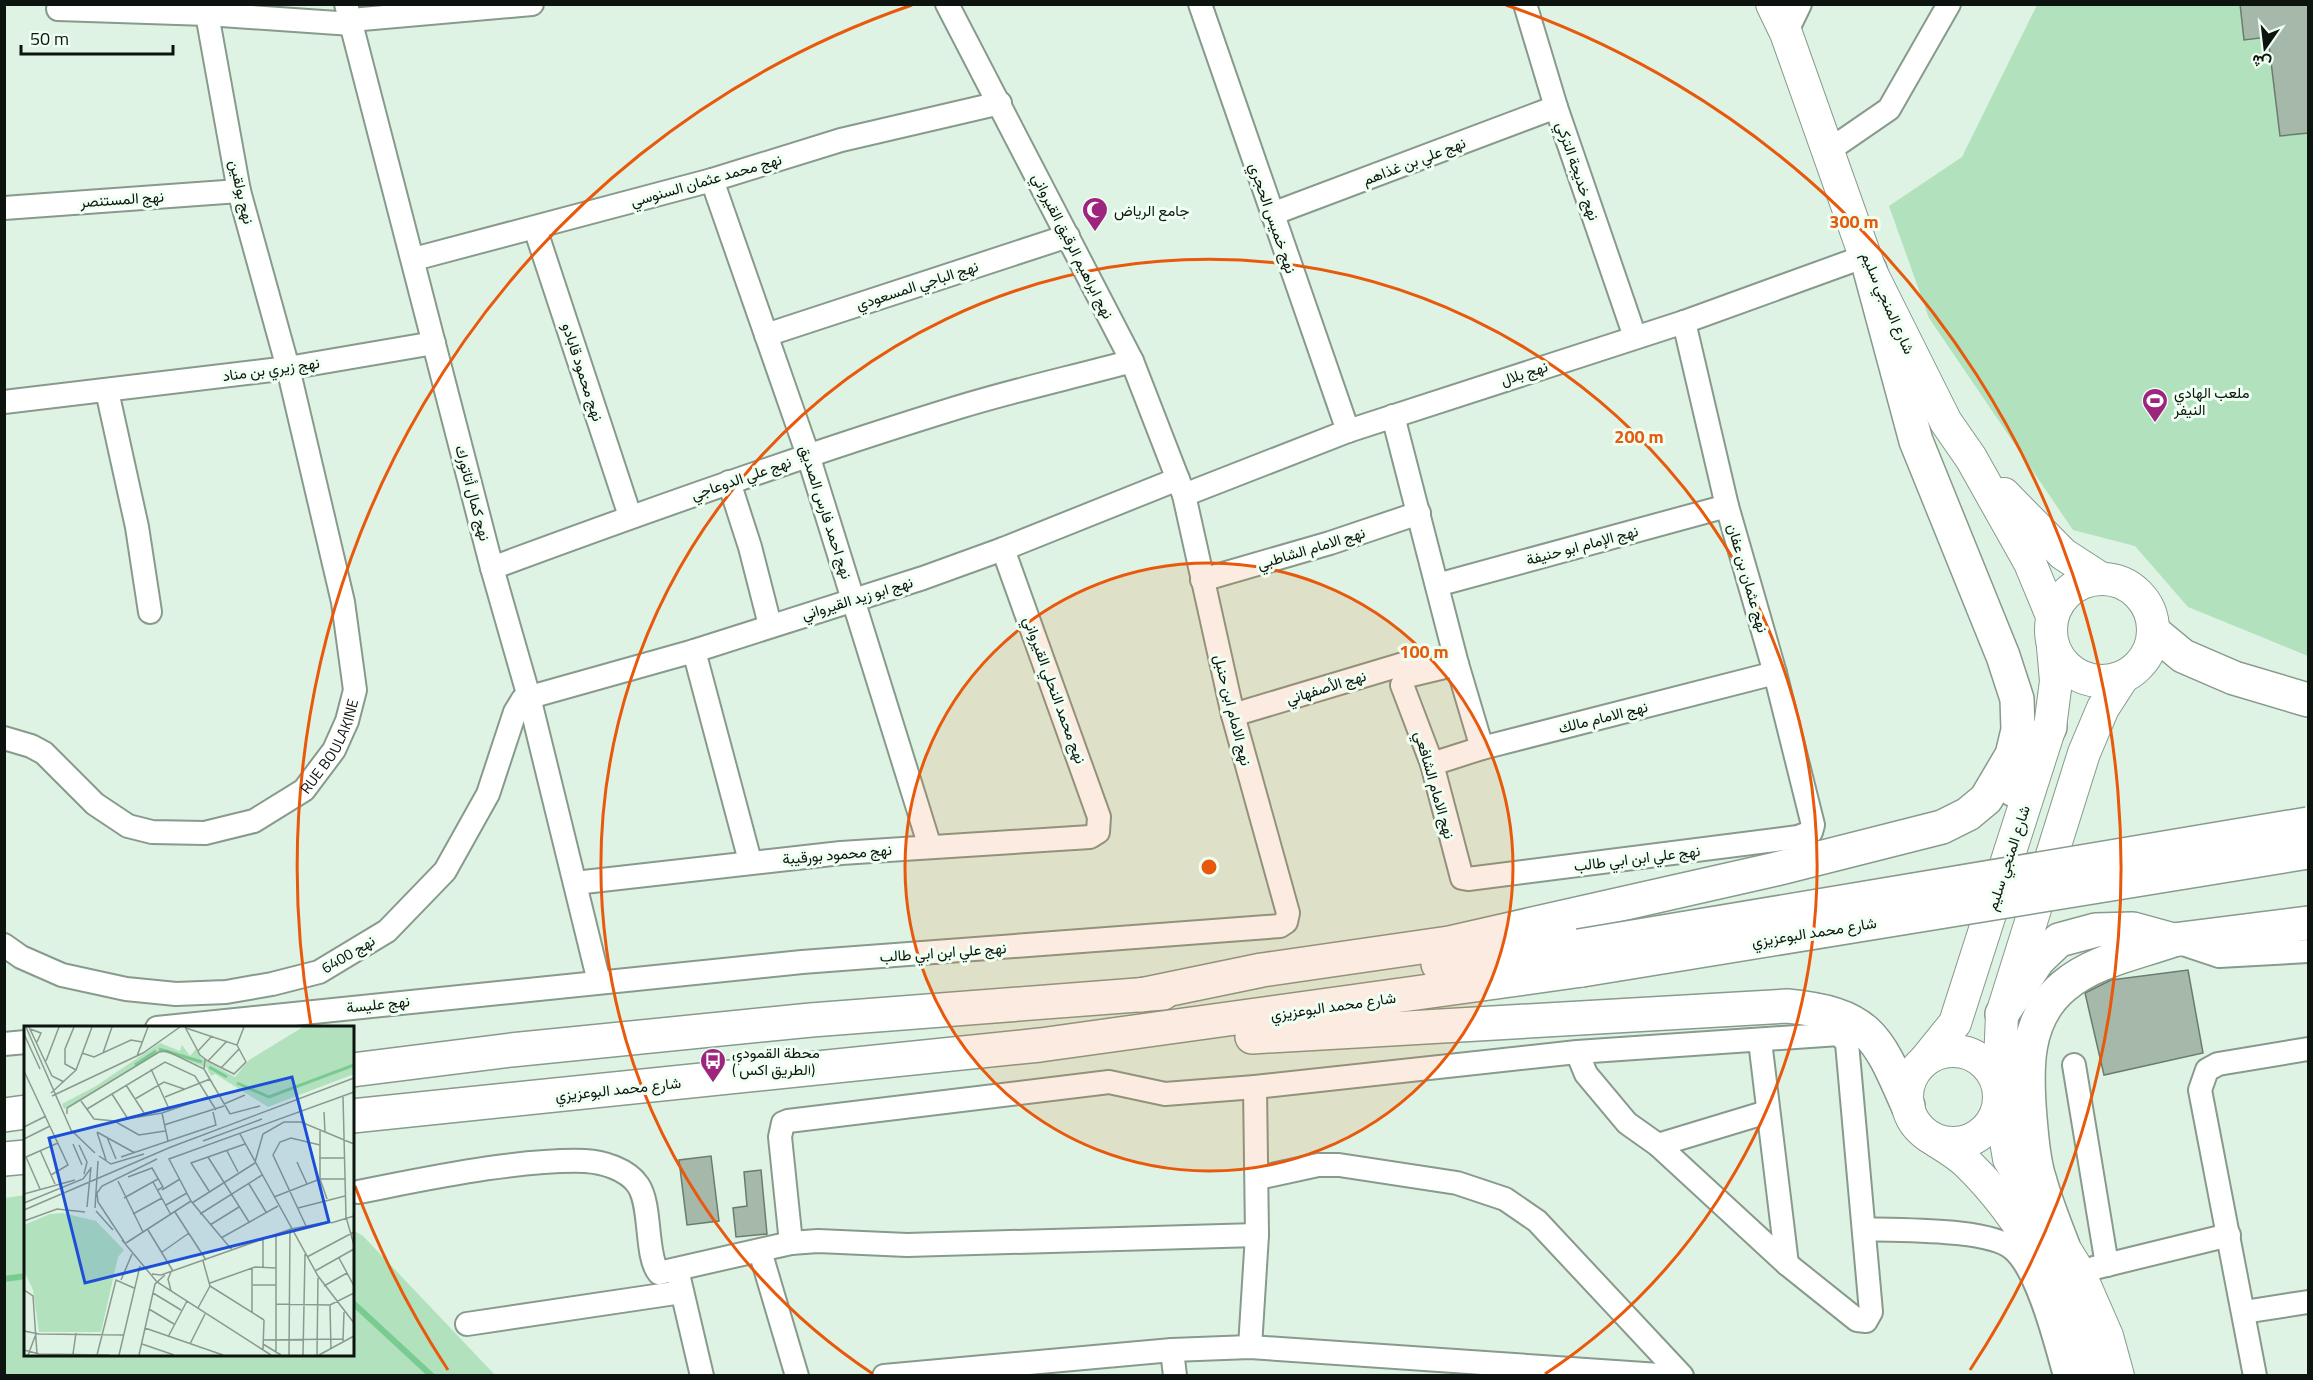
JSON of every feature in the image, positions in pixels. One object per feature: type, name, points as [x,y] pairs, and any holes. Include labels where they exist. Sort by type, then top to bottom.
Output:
[{"type":"highway","points":[[1141,995],[1262,970],[1449,943],[1776,869],[1942,827],[1968,814],[1986,799],[2000,779],[2012,755],[2018,730],[2017,699],[2003,656],[1916,441],[1868,263]]},
{"type":"highway","points":[[2154,632],[2183,656],[2234,678],[2308,700]]},
{"type":"highway","points":[[1776,869],[1914,850],[1947,840],[1973,827],[1995,811],[2015,789],[2050,726]]},
{"type":"highway","name":"شارع محمد البوعزيزي","points":[[354,1070],[511,1050],[811,1020],[1141,995],[1514,956],[1581,958],[2308,824]]},
{"type":"highway","name":"شارع محمد البوعزيزي","points":[[354,1116],[1040,1046],[1581,958],[2308,852]]},
{"type":"highway","points":[[2083,1261],[2039,1180],[2032,1145],[2027,1080],[2033,1030],[2047,1003],[2064,985],[2091,969],[2174,940],[2308,923]]},
{"type":"highway","points":[[2002,1014],[2038,960],[2059,940],[2096,930],[2133,929],[2174,940]]},
{"type":"highway","points":[[1040,1046],[1255,1037],[1787,1006],[1838,1015],[1860,1025],[1874,1037],[1885,1053],[1908,1106]]},
{"type":"highway","points":[[4,1114],[24,1112]]},
{"type":"highway","points":[[4,1159],[24,1157]]},
{"type":"main road","name":"شارع المنجي سليم","points":[[1772,4],[1786,33],[1868,263],[1940,411],[1971,459],[2030,563],[2052,616],[2050,631],[2056,681],[2050,726],[1955,1023],[1910,1079],[1908,1106]]},
{"type":"main road","name":"شارع المنجي سليم","points":[[1971,459],[2063,554],[2100,578],[2117,580],[2132,588],[2144,600],[2152,615],[2154,632]]},
{"type":"main road","points":[[2052,616],[2059,601],[2070,589],[2084,581],[2100,578]]},
{"type":"main road","points":[[1930,1137],[1944,1142],[1959,1143],[1974,1138],[1991,1124],[1999,1095],[2002,1014],[2084,753],[2103,708],[2123,677],[2145,659],[2154,632]]},
{"type":"main road","points":[[2053,647],[2062,662],[2074,673],[2090,680],[2107,681],[2123,677]]},
{"type":"main road","points":[[1926,1059],[1940,1052],[1955,1050],[1970,1053],[1983,1060],[1993,1072],[2009,1159],[2083,1261],[2118,1376]]},
{"type":"main road","points":[[1908,1106],[1920,1129],[1967,1163],[2001,1203],[2027,1240],[2064,1305],[2089,1376]]},
{"type":"street","points":[[58,9],[207,14],[356,13],[532,4]]},
{"type":"street","name":"نهج ابراهيم الرقيق القيرواني","points":[[946,4],[1000,103],[1132,361],[1181,487]]},
{"type":"street","name":"نهج خميس الحجري","points":[[1200,4],[1348,431]]},
{"type":"street","name":"نهج خديجة التركي","points":[[1525,4],[1556,107],[1635,337]]},
{"type":"street","points":[[1786,33],[1800,4]]},
{"type":"street","points":[[1828,151],[1889,109],[1949,4]]},
{"type":"street","name":"نهج كمال أتاتورك","points":[[356,13],[434,343],[492,568],[529,697],[599,982]]},
{"type":"street","name":"نهج بولقين","points":[[207,14],[239,191],[288,368]]},
{"type":"street","name":"نهج محمد عثمان السنوسي","points":[[414,260],[712,180],[841,140],[1000,103]]},
{"type":"street","name":"نهج علي بن غذاهم","points":[[1272,214],[1556,107]]},
{"type":"street","name":"نهج احمد فارس الصديق","points":[[712,180],[808,455],[930,847]]},
{"type":"street","name":"نهج المستنصر","points":[[4,208],[239,191]]},
{"type":"street","name":"نهج محمود قابادو","points":[[535,228],[630,516]]},
{"type":"street","name":"نهج الباجي المسعودي","points":[[766,335],[1068,236]]},
{"type":"street","name":"نهج بلال","points":[[1181,487],[1635,337],[1868,263]]},
{"type":"street","name":"نهج عثمان بن عفان","points":[[1684,322],[1727,506],[1775,673],[1813,825],[1810,832]]},
{"type":"street","name":"نهج زيري بن مناد","points":[[4,402],[288,368],[434,343]]},
{"type":"street","name":"نهج علي الدوعاجي","points":[[492,568],[630,516],[808,455],[959,407],[1132,361]]},
{"type":"street","name":"RUE BOULAKINE","points":[[4,738],[31,746],[44,753],[110,816],[128,826],[152,832],[205,833],[254,821],[304,790],[334,750],[347,721],[355,690],[343,602],[288,368]]},
{"type":"street","points":[[107,391],[137,527],[150,612]]},
{"type":"street","points":[[1393,416],[1455,657],[1482,748]]},
{"type":"street","points":[[729,482],[750,547],[770,625]]},
{"type":"street","name":"نهج ابو زيد القيرواني","points":[[529,697],[694,651],[854,600],[1181,487]]},
{"type":"street","name":"نهج الامام ابن حنبل","points":[[1181,487],[1233,715],[1288,913],[1286,922]]},
{"type":"street","name":"نهج الإمام ابو حنيفة","points":[[1437,585],[1727,506]]},
{"type":"street","name":"نهج الامام الشاطبي","points":[[1202,580],[1329,543],[1419,513]]},
{"type":"street","name":"نهج محمد النحلي القيرواني","points":[[1003,549],[1099,817],[1098,832]]},
{"type":"street","points":[[694,651],[750,861]]},
{"type":"street","name":"نهج الأصفهاني","points":[[1233,715],[1455,657]]},
{"type":"street","name":"نهج الامام الشافعي","points":[[1455,657],[1407,676],[1403,679],[1402,685],[1432,764],[1462,878]]},
{"type":"street","name":"نهج الامام مالك","points":[[1432,764],[1482,748],[1775,673]]},
{"type":"street","name":"نهج 6400","points":[[4,945],[21,957],[62,975],[156,992],[226,992],[273,984],[320,972],[387,931],[445,871],[488,794],[520,702],[529,697]]},
{"type":"street","name":"نهج محمود بورقيبة","points":[[575,883],[750,861],[1090,837],[1098,832]]},
{"type":"street","name":"نهج علي ابن ابي طالب","points":[[1462,878],[1798,837],[1810,832]]},
{"type":"street","name":"نهج علي ابن ابي طالب","points":[[599,982],[802,963],[1280,926],[1286,922]]},
{"type":"street","points":[[2174,940],[2191,949],[2219,956],[2308,951]]},
{"type":"street","name":"نهج عليسة","points":[[174,1026],[599,982]]},
{"type":"street","points":[[226,992],[232,1019]]},
{"type":"street","points":[[791,1243],[780,1137],[783,1124],[788,1121],[1109,1082],[1165,1094],[1255,1087],[1577,1052],[1839,1034],[1847,1043],[1865,1229],[1871,1312],[1866,1321],[1857,1320],[1787,1264],[1658,1145],[1627,1123],[1586,1074],[1577,1052]]},
{"type":"street","points":[[1760,1041],[1787,1264]]},
{"type":"street","points":[[4,1044],[24,1042]]},
{"type":"street","points":[[2255,1376],[2200,1089],[2207,1070],[2218,1064],[2308,1049]]},
{"type":"street","points":[[2074,1065],[2083,1261],[2229,1235]]},
{"type":"street","points":[[1250,1347],[1257,1235],[1255,1087]]},
{"type":"street","points":[[1658,1145],[1767,1112]]},
{"type":"street","points":[[358,1192],[513,1166],[587,1161],[605,1164],[619,1170],[639,1186],[657,1272],[679,1281]]},
{"type":"street","points":[[1258,1178],[1318,1165],[1339,1164],[1457,1183],[1505,1199],[1537,1221],[1682,1376]]},
{"type":"street","points":[[1865,1229],[1970,1235],[1992,1239],[2012,1248],[2024,1262],[2051,1326],[2065,1376]]},
{"type":"street","points":[[467,1324],[679,1281],[760,1251],[791,1243],[818,1241],[907,1245],[1257,1235]]},
{"type":"street","points":[[760,1251],[797,1376]]},
{"type":"street","points":[[679,1281],[702,1376]]},
{"type":"street","points":[[2244,1312],[2308,1302]]},
{"type":"street","points":[[884,1376],[1172,1350],[1250,1347],[1399,1366],[1674,1376]]},
{"type":"street","points":[[1172,1350],[1175,1376]]},
{"type":"green space","name":"ملعب الهادي النيفر","points":[[2037,5],[2308,5],[2308,656],[2188,607],[2135,546],[2073,530],[1929,318],[1889,206],[1962,157]]},
{"type":"green space","points":[[24,1195],[24,1356],[354,1356],[354,1231],[363,1236],[495,1375],[5,1375],[5,1198]]},
{"type":"building","points":[[2240,4],[2308,4],[2308,133],[2280,136],[2268,37],[2244,40]]},
{"type":"building","points":[[2188,970],[2203,1053],[2104,1075],[2085,993],[2111,980]]},
{"type":"building","points":[[711,1156],[719,1221],[687,1225],[679,1160]]},
{"type":"building","points":[[761,1170],[767,1234],[736,1237],[733,1208],[747,1206],[744,1172]]},
{"type":"waterway","points":[[4,1279],[24,1276]]},
{"type":"waterway","points":[[354,1304],[432,1376]]},
{"type":"place","name":"جامع الرياض","points":[[1095,233]]},
{"type":"place","name":"ملعب الهادي النيفر","points":[[2155,424]]},
{"type":"place","name":"محطة القمودي ( الطريق اكس)","points":[[713,1084]]}]
